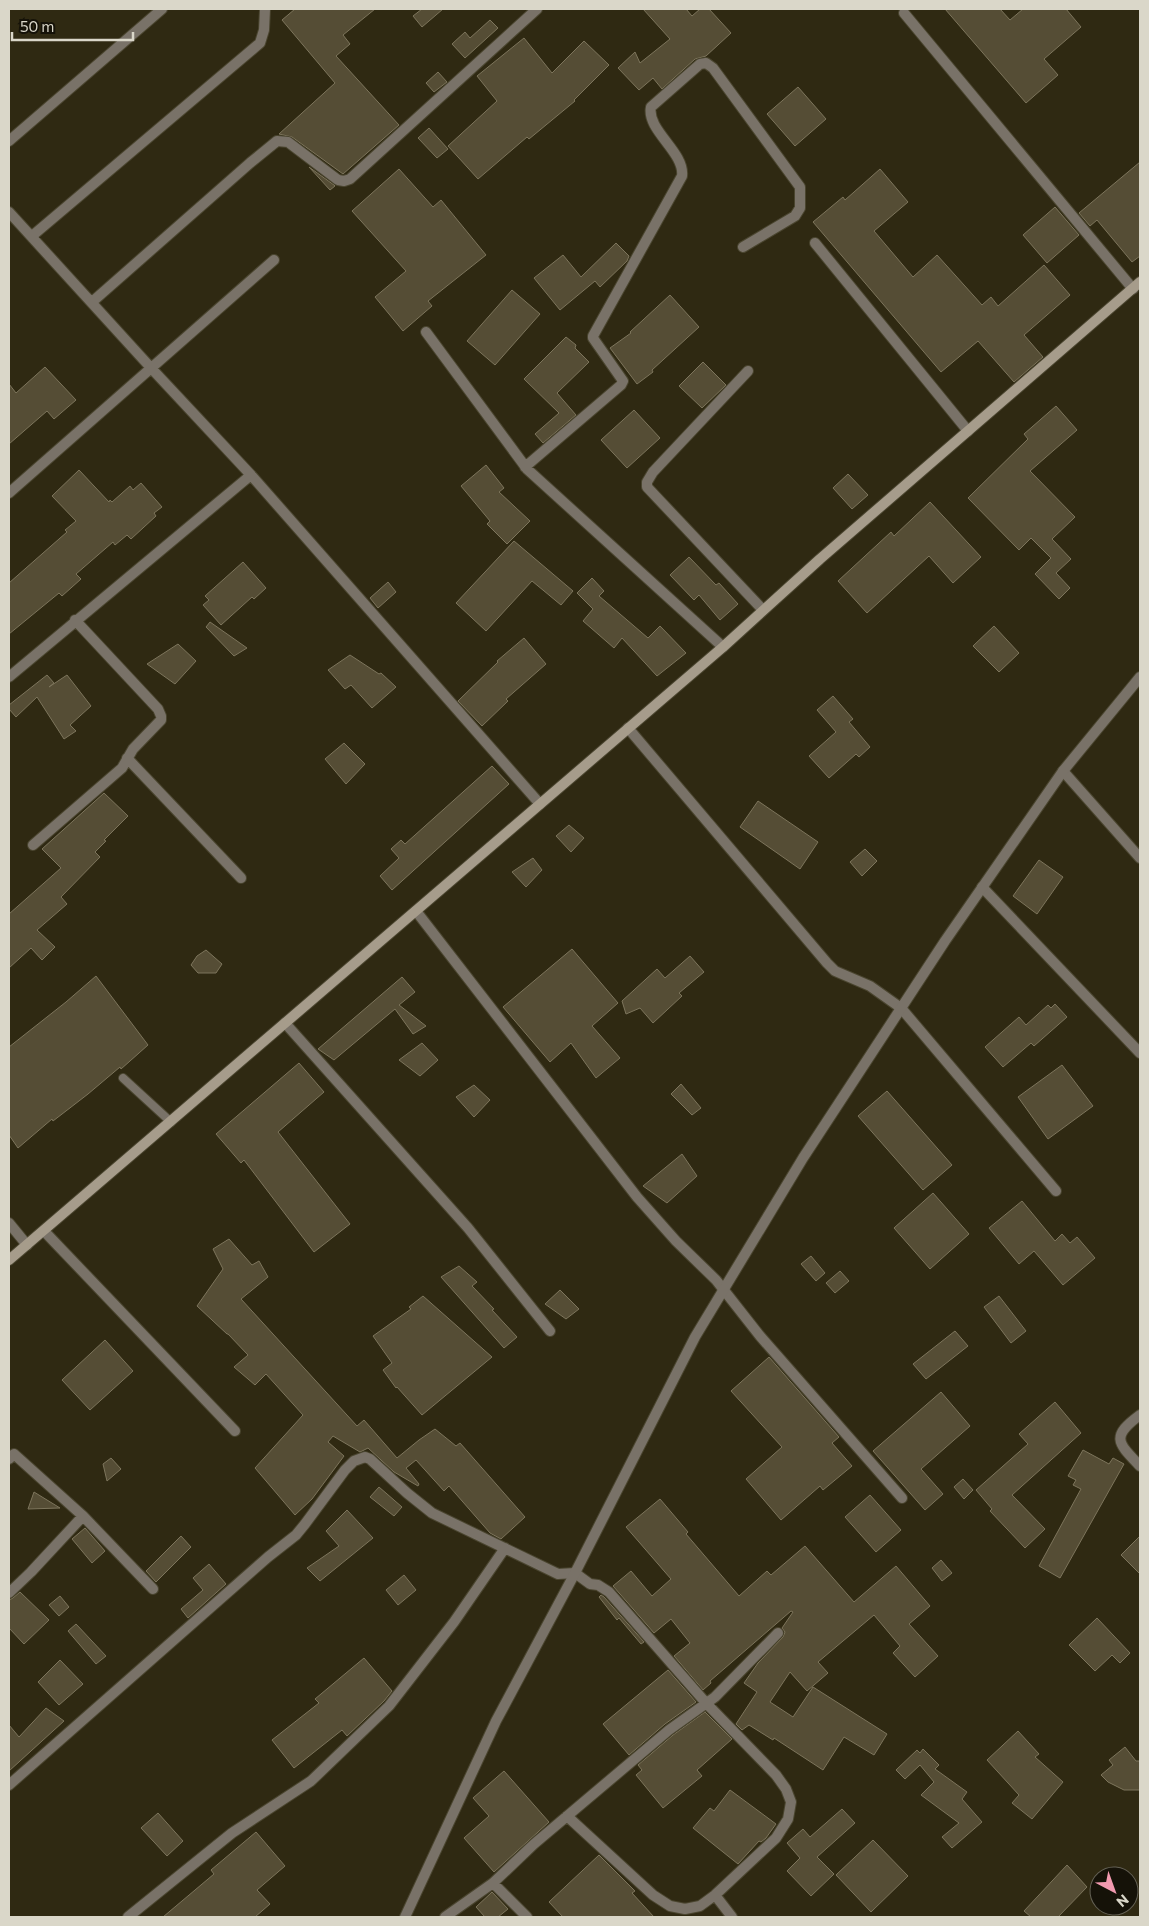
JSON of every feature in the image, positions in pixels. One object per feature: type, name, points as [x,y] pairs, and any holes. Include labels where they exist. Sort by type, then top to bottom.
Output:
[{"type":"main road","points":[[9,1260],[723,648],[1136,285]]},
{"type":"street","points":[[9,141],[162,9]]},
{"type":"street","points":[[32,236],[260,43],[264,30],[265,9]]},
{"type":"street","points":[[92,302],[250,162],[277,141],[288,142],[338,180],[350,179],[537,9]]},
{"type":"street","points":[[904,13],[1136,285]]},
{"type":"street","points":[[525,467],[621,385],[623,381],[593,336],[682,176],[680,163],[650,117],[651,107],[700,64],[706,62],[713,68],[800,187],[800,208],[795,216],[743,247]]},
{"type":"street","points":[[9,212],[251,475],[540,804]]},
{"type":"street","points":[[815,243],[968,431]]},
{"type":"street","points":[[9,493],[274,260]]},
{"type":"street","points":[[426,332],[525,467],[723,648]]},
{"type":"street","points":[[748,371],[653,472],[647,482],[647,487],[764,610]]},
{"type":"street","points":[[9,677],[251,475]]},
{"type":"street","points":[[33,845],[118,773],[136,745],[161,720],[160,712],[75,620]]},
{"type":"street","points":[[405,1917],[496,1722],[575,1573],[691,1346],[803,1158],[982,887],[1063,771],[1140,677]]},
{"type":"street","points":[[628,728],[831,967],[835,971],[870,986],[901,1008],[1056,1191]]},
{"type":"street","points":[[127,758],[241,878]]},
{"type":"street","points":[[1063,771],[1140,858]]},
{"type":"street","points":[[982,887],[1140,1053]]},
{"type":"street","points":[[416,911],[637,1197],[676,1241],[725,1290],[760,1336],[902,1498]]},
{"type":"street","points":[[285,1023],[468,1228],[550,1331]]},
{"type":"street","points":[[9,1223],[27,1245]]},
{"type":"street","points":[[44,1231],[235,1431]]},
{"type":"street","points":[[1140,1416],[1128,1424],[1121,1432],[1120,1440],[1124,1449],[1140,1466]]},
{"type":"street","points":[[9,1459],[14,1454],[83,1516],[153,1589]]},
{"type":"street","points":[[9,1785],[268,1557],[296,1535],[345,1470],[354,1461],[361,1458],[370,1459],[432,1513],[558,1574],[575,1573],[590,1584],[598,1585],[609,1592],[706,1703],[776,1775],[786,1789],[791,1802],[788,1819],[776,1838],[715,1895],[700,1906],[685,1909],[670,1906],[653,1895],[567,1816]]},
{"type":"street","points":[[9,1593],[83,1516]]},
{"type":"street","points":[[128,1917],[232,1833],[310,1781],[389,1706],[454,1622],[505,1548]]},
{"type":"street","points":[[445,1917],[493,1883],[534,1844],[669,1730],[714,1697],[778,1633]]},
{"type":"street","points":[[493,1883],[527,1917]]},
{"type":"street","points":[[715,1895],[732,1917]]},
{"type":"lane","points":[[123,1078],[171,1122]]},
{"type":"building","points":[[295,9],[375,9],[343,35],[350,44],[336,56],[399,125],[343,174],[292,137],[279,134],[335,83],[282,20]]},
{"type":"building","points":[[422,9],[443,9],[422,27],[413,16]]},
{"type":"building","points":[[643,9],[686,9],[692,16],[700,9],[709,9],[731,33],[706,56],[695,59],[662,89],[653,78],[639,90],[618,68],[635,52],[640,63],[670,39]]},
{"type":"building","points":[[945,9],[1000,9],[1010,20],[1023,9],[1066,9],[1081,27],[1044,59],[1058,75],[1026,103]]},
{"type":"building","points":[[490,20],[498,28],[465,58],[452,44],[465,32],[470,38]]},
{"type":"building","points":[[524,38],[552,73],[584,41],[609,65],[575,101],[529,139],[527,137],[478,179],[448,146],[497,101],[477,76]]},
{"type":"building","points":[[438,72],[447,82],[434,92],[426,83]]},
{"type":"building","points":[[798,87],[826,119],[795,146],[767,114]]},
{"type":"building","points":[[429,128],[448,149],[437,158],[418,138]]},
{"type":"building","points":[[1140,162],[1140,256],[1132,262],[1097,220],[1090,226],[1079,213]]},
{"type":"building","points":[[309,167],[334,185],[335,186],[330,190]]},
{"type":"building","points":[[399,169],[433,207],[441,200],[486,255],[428,301],[432,306],[403,331],[375,297],[406,271],[352,211]]},
{"type":"building","points":[[880,169],[908,202],[874,231],[913,277],[937,255],[982,305],[991,297],[998,306],[1044,265],[1070,295],[1024,335],[1043,357],[1014,382],[978,341],[941,372],[813,222],[843,197],[845,200]]},
{"type":"building","points":[[1055,207],[1079,235],[1047,263],[1023,235]]},
{"type":"building","points":[[616,243],[629,256],[627,261],[600,287],[595,281],[560,310],[534,278],[563,255],[581,277]]},
{"type":"building","points":[[512,290],[540,314],[495,365],[467,341]]},
{"type":"building","points":[[670,295],[699,327],[652,370],[653,372],[637,384],[610,348],[631,333]]},
{"type":"building","points":[[566,337],[576,345],[575,348],[589,362],[557,393],[576,415],[543,443],[535,434],[559,413],[524,379]]},
{"type":"building","points":[[703,362],[726,385],[702,408],[679,386]]},
{"type":"building","points":[[45,367],[76,400],[54,419],[47,411],[9,444],[9,384],[16,393]]},
{"type":"building","points":[[1056,406],[1077,430],[1030,471],[1075,517],[1052,539],[1071,559],[1056,573],[1070,588],[1059,599],[1035,574],[1051,558],[1031,538],[1019,550],[968,498],[1028,439],[1024,434]]},
{"type":"building","points":[[634,410],[660,438],[627,468],[601,440]]},
{"type":"building","points":[[486,465],[504,488],[499,492],[530,521],[507,544],[487,524],[490,521],[461,486]]},
{"type":"building","points":[[79,470],[109,502],[110,500],[112,502],[130,486],[133,490],[141,483],[162,507],[154,513],[156,516],[131,539],[127,535],[115,545],[113,542],[76,574],[81,579],[62,596],[59,593],[9,634],[9,583],[67,532],[65,530],[76,521],[52,496]]},
{"type":"building","points":[[848,474],[868,495],[852,509],[833,488]]},
{"type":"building","points":[[930,502],[981,557],[953,583],[929,556],[867,613],[838,581],[891,532],[894,536]]},
{"type":"building","points":[[514,541],[573,591],[561,605],[532,581],[486,631],[456,603]]},
{"type":"building","points":[[689,557],[716,585],[719,583],[738,604],[720,620],[699,595],[694,600],[670,575]]},
{"type":"building","points":[[243,562],[266,588],[254,599],[252,597],[221,625],[203,605],[209,600],[205,596]]},
{"type":"building","points":[[592,578],[604,591],[599,596],[648,638],[660,626],[686,653],[657,676],[622,638],[614,648],[583,621],[593,609],[577,593]]},
{"type":"building","points":[[388,582],[396,592],[378,608],[370,598]]},
{"type":"building","points":[[210,622],[247,648],[234,656],[206,627]]},
{"type":"building","points":[[994,626],[1019,653],[999,672],[973,646]]},
{"type":"building","points":[[524,638],[546,664],[506,699],[508,701],[482,726],[458,701],[497,661]]},
{"type":"building","points":[[178,644],[196,661],[175,684],[147,664]]},
{"type":"building","points":[[350,655],[379,674],[381,673],[396,687],[372,708],[351,685],[345,689],[328,670]]},
{"type":"building","points":[[47,675],[54,683],[49,687],[67,675],[91,706],[70,725],[76,731],[64,739],[37,697],[16,717],[9,709],[9,705]]},
{"type":"building","points":[[833,696],[853,719],[849,722],[870,747],[859,757],[856,754],[829,778],[809,756],[836,732],[817,710]]},
{"type":"building","points":[[344,743],[365,764],[346,784],[325,759]]},
{"type":"building","points":[[492,766],[509,784],[392,890],[380,876],[399,858],[391,849],[401,840],[405,844]]},
{"type":"building","points":[[104,793],[128,816],[95,852],[100,857],[61,897],[67,904],[37,930],[55,947],[42,960],[31,948],[9,968],[9,914],[61,868],[42,849]]},
{"type":"building","points":[[758,801],[818,842],[800,869],[740,827]]},
{"type":"building","points":[[569,825],[584,838],[571,852],[556,836]]},
{"type":"building","points":[[865,849],[877,861],[862,876],[850,862]]},
{"type":"building","points":[[533,858],[542,870],[526,887],[512,872]]},
{"type":"building","points":[[1039,860],[1063,877],[1037,914],[1013,896]]},
{"type":"building","points":[[572,949],[618,1003],[592,1026],[620,1058],[596,1078],[571,1043],[550,1062],[503,1007]]},
{"type":"building","points":[[206,950],[222,964],[216,973],[198,973],[191,965],[197,956]]},
{"type":"building","points":[[690,956],[704,972],[679,993],[682,996],[653,1023],[640,1008],[626,1014],[622,1001],[657,969],[665,978]]},
{"type":"building","points":[[96,976],[148,1045],[121,1069],[120,1067],[53,1121],[52,1119],[18,1148],[9,1135],[9,1047]]},
{"type":"building","points":[[402,977],[415,992],[399,1005],[426,1026],[413,1034],[395,1009],[334,1060],[318,1049]]},
{"type":"building","points":[[1055,1004],[1067,1017],[1034,1046],[1031,1043],[1003,1067],[985,1047],[1019,1017],[1026,1025],[1048,1005],[1051,1008]]},
{"type":"building","points":[[422,1043],[438,1060],[420,1076],[399,1060]]},
{"type":"building","points":[[299,1063],[324,1092],[278,1132],[350,1224],[314,1252],[244,1160],[241,1163],[216,1134]]},
{"type":"building","points":[[1062,1065],[1093,1106],[1048,1139],[1018,1097]]},
{"type":"building","points":[[681,1084],[701,1108],[692,1115],[671,1094]]},
{"type":"building","points":[[474,1085],[490,1100],[474,1117],[456,1097]]},
{"type":"building","points":[[887,1091],[952,1165],[923,1190],[858,1116]]},
{"type":"building","points":[[682,1154],[697,1176],[667,1203],[643,1186]]},
{"type":"building","points":[[933,1193],[969,1234],[930,1269],[894,1228]]},
{"type":"building","points":[[1022,1201],[1055,1241],[1062,1234],[1070,1243],[1077,1237],[1095,1258],[1063,1285],[1034,1251],[1019,1264],[989,1228]]},
{"type":"building","points":[[229,1239],[252,1265],[259,1261],[268,1277],[241,1299],[357,1426],[364,1420],[397,1458],[435,1429],[456,1446],[460,1443],[525,1517],[501,1539],[490,1533],[449,1486],[444,1491],[416,1460],[406,1468],[419,1484],[418,1486],[394,1472],[368,1448],[360,1452],[333,1436],[328,1442],[344,1456],[312,1499],[295,1515],[255,1468],[303,1415],[266,1374],[255,1385],[234,1367],[248,1355],[197,1306],[223,1269],[213,1249]]},
{"type":"building","points":[[811,1256],[825,1273],[816,1281],[801,1264]]},
{"type":"building","points":[[459,1266],[477,1282],[472,1286],[517,1337],[504,1348],[441,1277]]},
{"type":"building","points":[[840,1271],[849,1281],[835,1293],[826,1283]]},
{"type":"building","points":[[560,1290],[579,1309],[566,1319],[545,1304]]},
{"type":"building","points":[[423,1296],[492,1357],[422,1415],[396,1388],[383,1370],[392,1363],[373,1336],[411,1309],[409,1307]]},
{"type":"building","points":[[999,1296],[1026,1331],[1011,1343],[984,1307]]},
{"type":"building","points":[[955,1331],[968,1346],[926,1379],[913,1364]]},
{"type":"building","points":[[105,1340],[133,1371],[90,1410],[62,1380]]},
{"type":"building","points":[[769,1357],[839,1437],[832,1443],[852,1466],[823,1490],[820,1486],[781,1520],[746,1479],[782,1447],[731,1391]]},
{"type":"building","points":[[941,1392],[970,1426],[921,1469],[943,1494],[925,1510],[873,1451]]},
{"type":"building","points":[[1055,1402],[1081,1433],[1012,1495],[1045,1529],[1025,1548],[990,1511],[992,1509],[976,1490],[1028,1444],[1019,1434]]},
{"type":"building","points":[[1083,1450],[1109,1464],[1113,1458],[1124,1464],[1060,1578],[1039,1566],[1081,1489],[1073,1485],[1076,1480],[1068,1476]]},
{"type":"building","points":[[111,1458],[121,1469],[107,1481],[103,1464]]},
{"type":"building","points":[[963,1479],[973,1490],[964,1499],[954,1487]]},
{"type":"building","points":[[379,1487],[402,1507],[394,1516],[370,1497]]},
{"type":"building","points":[[34,1492],[60,1508],[28,1509]]},
{"type":"building","points":[[870,1495],[901,1530],[876,1552],[845,1517]]},
{"type":"building","points":[[660,1499],[688,1532],[686,1534],[739,1596],[767,1571],[771,1575],[805,1546],[854,1602],[896,1566],[930,1606],[909,1624],[938,1656],[915,1677],[893,1653],[900,1646],[874,1615],[818,1662],[828,1673],[807,1691],[790,1672],[770,1702],[793,1717],[813,1687],[887,1734],[874,1755],[844,1737],[823,1770],[774,1738],[773,1740],[749,1725],[742,1730],[736,1724],[757,1692],[744,1683],[758,1663],[783,1637],[785,1632],[782,1628],[793,1612],[791,1611],[710,1681],[711,1683],[703,1690],[674,1656],[690,1643],[671,1619],[654,1633],[613,1586],[631,1571],[652,1596],[671,1579],[626,1527]]},
{"type":"building","points":[[347,1510],[373,1538],[320,1581],[307,1568],[339,1546],[326,1531]]},
{"type":"building","points":[[85,1528],[105,1551],[92,1563],[72,1539]]},
{"type":"building","points":[[181,1536],[191,1547],[156,1582],[146,1571]]},
{"type":"building","points":[[1140,1536],[1140,1574],[1121,1555]]},
{"type":"building","points":[[941,1560],[952,1573],[942,1581],[932,1568]]},
{"type":"building","points":[[209,1564],[226,1584],[188,1618],[181,1609],[203,1590],[193,1578]]},
{"type":"building","points":[[404,1575],[416,1590],[398,1605],[386,1590]]},
{"type":"building","points":[[20,1592],[49,1620],[24,1644],[9,1628],[9,1600]]},
{"type":"building","points":[[601,1595],[644,1642],[641,1644],[619,1618],[617,1620],[599,1597]]},
{"type":"building","points":[[60,1596],[69,1607],[59,1616],[49,1605]]},
{"type":"building","points":[[1097,1618],[1130,1653],[1120,1663],[1112,1655],[1095,1671],[1069,1645]]},
{"type":"building","points":[[76,1624],[106,1656],[96,1664],[68,1631]]},
{"type":"building","points":[[364,1658],[392,1691],[347,1736],[342,1730],[294,1768],[272,1740],[319,1703],[315,1699]]},
{"type":"building","points":[[60,1660],[83,1684],[59,1705],[38,1682]]},
{"type":"building","points":[[668,1670],[696,1702],[665,1724],[629,1755],[603,1724]]},
{"type":"building","points":[[46,1708],[64,1721],[9,1771],[9,1725],[19,1737]]},
{"type":"building","points":[[705,1712],[732,1739],[697,1770],[702,1776],[663,1808],[636,1775],[642,1770],[638,1765],[673,1735]]},
{"type":"building","points":[[1018,1731],[1039,1754],[1035,1757],[1063,1782],[1032,1819],[1012,1803],[1019,1795],[987,1760]]},
{"type":"building","points":[[1125,1747],[1136,1761],[1140,1761],[1140,1790],[1124,1790],[1108,1782],[1101,1775],[1113,1765],[1109,1760]]},
{"type":"building","points":[[923,1749],[939,1765],[935,1769],[967,1792],[962,1799],[982,1822],[952,1848],[942,1837],[959,1823],[921,1795],[934,1782],[920,1765],[905,1779],[896,1770],[917,1750],[920,1753]]},
{"type":"building","points":[[504,1771],[549,1822],[494,1872],[464,1838],[489,1816],[473,1798]]},
{"type":"building","points":[[730,1790],[776,1824],[766,1838],[761,1842],[759,1841],[738,1864],[693,1828],[710,1808],[714,1811]]},
{"type":"building","points":[[842,1809],[855,1823],[817,1857],[834,1874],[811,1896],[787,1871],[800,1858],[787,1843],[803,1829],[810,1837]]},
{"type":"building","points":[[158,1813],[183,1841],[167,1856],[141,1828]]},
{"type":"building","points":[[256,1832],[285,1866],[257,1890],[270,1904],[255,1917],[163,1917],[214,1874],[211,1870]]},
{"type":"building","points":[[873,1840],[908,1876],[871,1912],[836,1875]]},
{"type":"building","points":[[599,1855],[635,1891],[632,1893],[654,1917],[563,1917],[549,1902]]},
{"type":"building","points":[[1067,1865],[1087,1887],[1058,1917],[1031,1917],[1024,1911]]},
{"type":"building","points":[[492,1892],[508,1909],[498,1917],[485,1917],[476,1907]]}]
